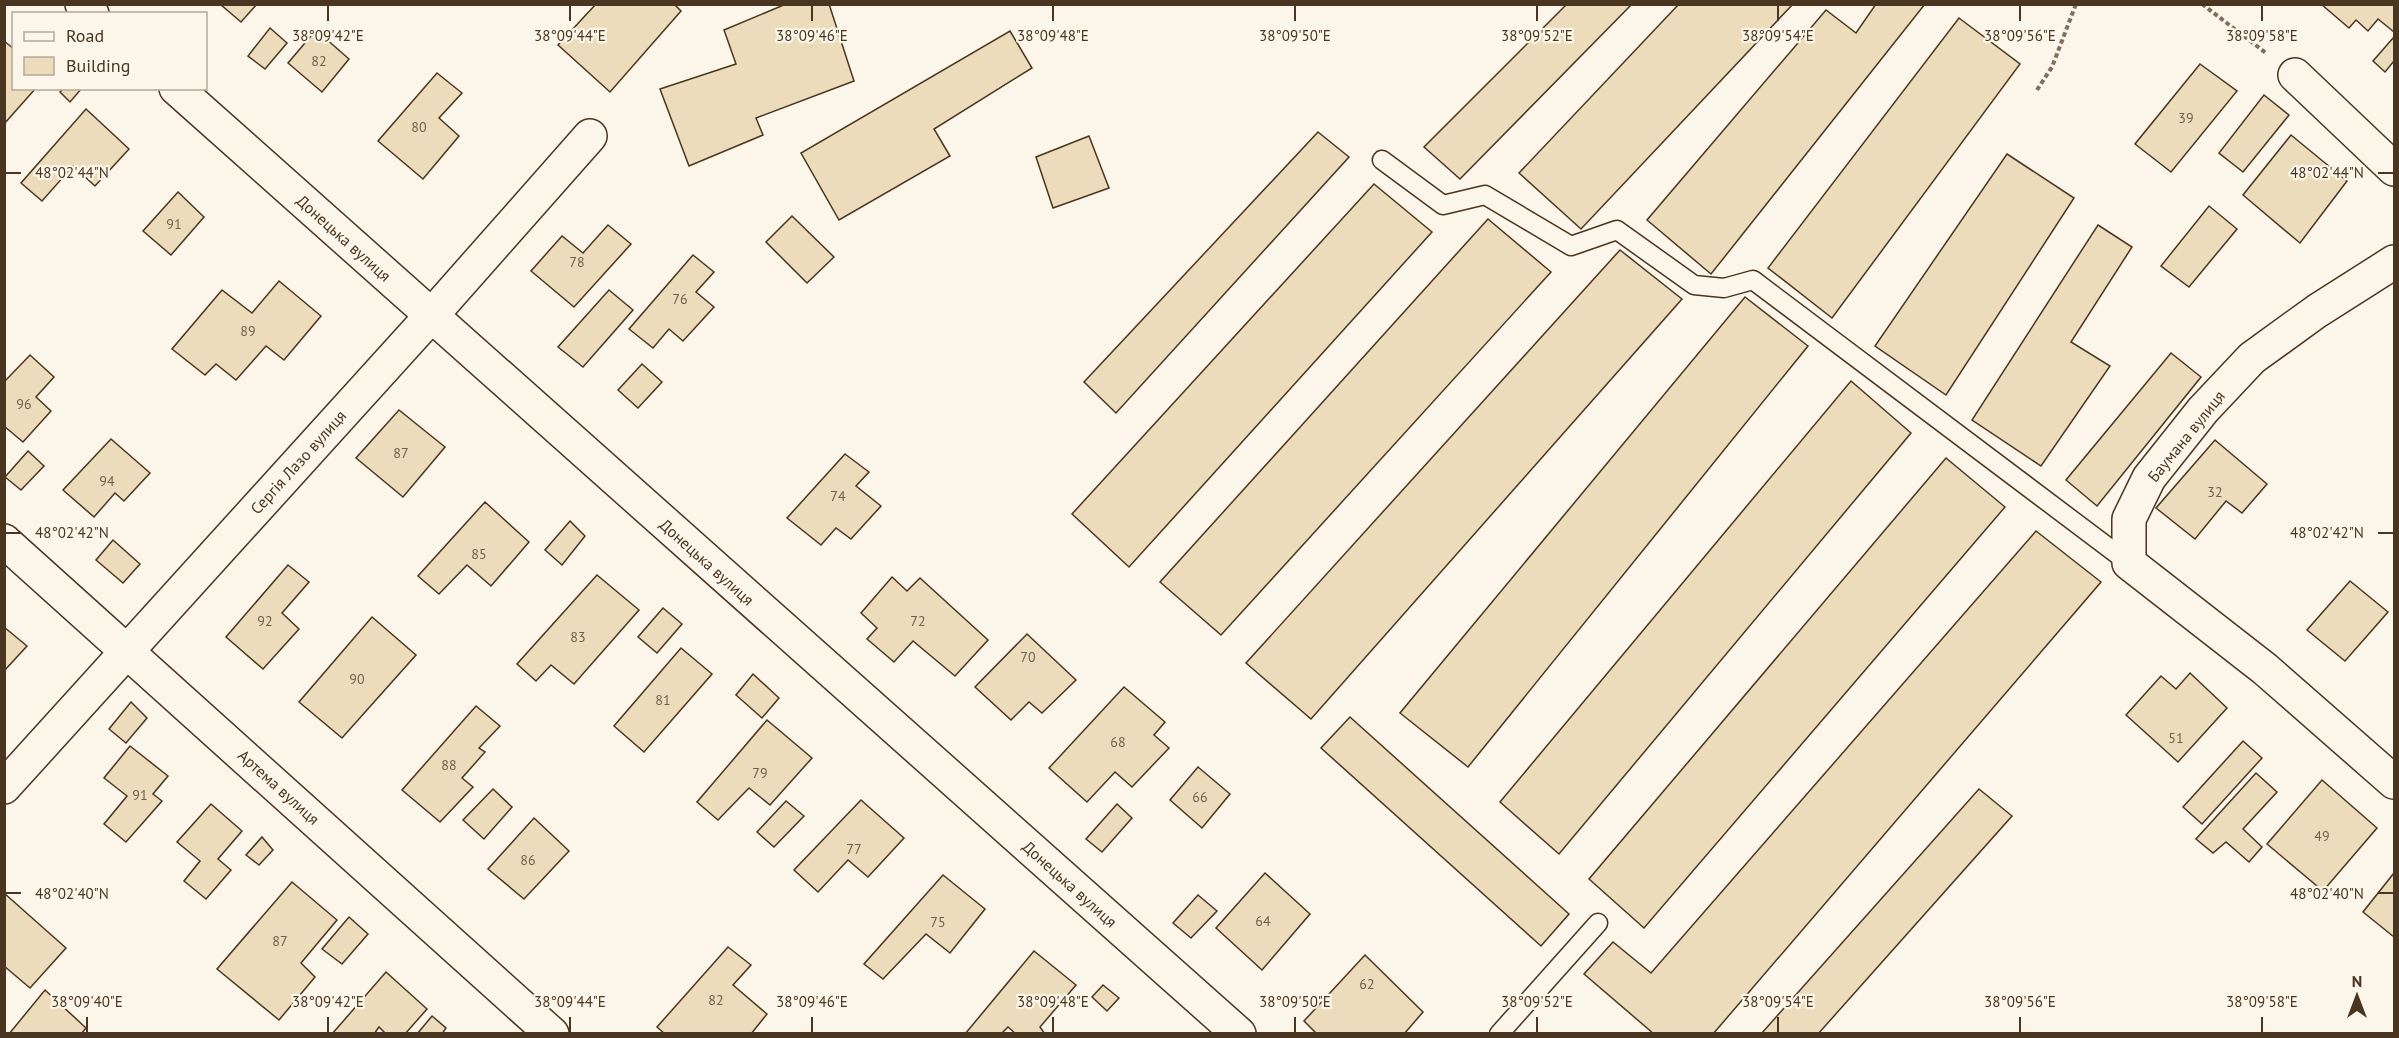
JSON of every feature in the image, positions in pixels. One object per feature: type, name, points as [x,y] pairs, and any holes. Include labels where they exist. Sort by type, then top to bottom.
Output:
[{"type":"street","points":[[2295,75],[2394,169]]},
{"type":"street","name":"Донецька вулиця","points":[[178,90],[1239,1034]]},
{"type":"street","name":"Сергія Лазо вулиця","points":[[4,787],[431,316],[590,136]]},
{"type":"street","name":"Баумана вулиця","points":[[2129,564],[2129,519],[2149,478],[2204,410],[2252,358],[2317,311],[2394,262]]},
{"type":"street","name":"Артема вулиця","points":[[4,541],[552,1034]]},
{"type":"street","points":[[2129,564],[2265,669],[2394,782]]},
{"type":"lane","points":[[1382,160],[1443,205],[1485,195],[1570,246],[1617,230],[1694,285],[1724,288],[1753,280],[2129,564]]},
{"type":"lane","points":[[1499,1034],[1598,923]]},
{"type":"path","points":[[2037,90],[2052,67],[2076,4]]},
{"type":"path","points":[[2202,4],[2295,75]]},
{"type":"building","points":[[220,4],[257,4],[241,22]]},
{"type":"building","points":[[596,4],[674,4],[681,11],[610,92],[558,45]]},
{"type":"building","points":[[786,4],[829,4],[854,81],[756,118],[763,135],[689,166],[660,89],[736,64],[724,30]]},
{"type":"building","points":[[1567,4],[1632,4],[1460,179],[1424,147]]},
{"type":"building","points":[[1679,4],[1793,4],[1581,229],[1519,173]]},
{"type":"building","points":[[1876,4],[1925,4],[1711,274],[1647,220],[1826,10],[1856,33]]},
{"type":"building","points":[[2321,4],[2394,4],[2394,32],[2378,19],[2368,31],[2356,20],[2349,28]]},
{"type":"building","points":[[1959,18],[2020,64],[1832,318],[1768,268]]},
{"type":"building","points":[[270,28],[287,43],[265,69],[248,56]]},
{"type":"building","points":[[316,30],[349,59],[322,92],[288,63]]},
{"type":"building","points":[[1010,31],[1032,68],[934,129],[950,156],[839,220],[801,153]]},
{"type":"building","points":[[2394,37],[2394,61],[2385,72],[2373,61]]},
{"type":"building","points":[[4,41],[12,47],[12,90],[34,90],[4,124]]},
{"type":"building","points":[[2200,64],[2237,91],[2171,172],[2135,144]]},
{"type":"building","points":[[437,73],[462,93],[439,118],[459,136],[423,179],[378,141]]},
{"type":"building","points":[[62,90],[80,90],[70,102],[60,92]]},
{"type":"building","points":[[2264,95],[2289,115],[2243,172],[2219,153]]},
{"type":"building","points":[[86,109],[129,149],[95,186],[73,166],[42,201],[21,183]]},
{"type":"building","points":[[1318,132],[1349,157],[1116,413],[1084,382]]},
{"type":"building","points":[[2291,135],[2347,181],[2300,243],[2243,195]]},
{"type":"building","points":[[1089,136],[1109,188],[1053,208],[1036,157]]},
{"type":"building","points":[[2007,154],[2074,198],[1946,395],[1875,346]]},
{"type":"building","points":[[1374,184],[1432,232],[1129,567],[1072,514]]},
{"type":"building","points":[[178,192],[204,217],[171,255],[143,231]]},
{"type":"building","points":[[2209,206],[2237,229],[2189,287],[2161,266]]},
{"type":"building","points":[[792,216],[834,257],[807,283],[766,242]]},
{"type":"building","points":[[1488,219],[1551,272],[1221,635],[1160,582]]},
{"type":"building","points":[[608,225],[631,244],[574,307],[531,271],[562,236],[583,253]]},
{"type":"building","points":[[2098,225],[2132,247],[2071,342],[2110,366],[2041,466],[1972,420]]},
{"type":"building","points":[[1620,250],[1682,299],[1311,719],[1246,663]]},
{"type":"building","points":[[693,255],[714,272],[696,292],[714,307],[683,341],[669,329],[653,348],[629,329]]},
{"type":"building","points":[[279,281],[321,316],[284,360],[266,346],[236,380],[216,364],[205,375],[172,349],[222,290],[252,313]]},
{"type":"building","points":[[609,290],[633,310],[583,367],[558,347]]},
{"type":"building","points":[[1745,297],[1808,346],[1468,767],[1400,713]]},
{"type":"building","points":[[2171,353],[2201,377],[2097,506],[2066,480]]},
{"type":"building","points":[[30,355],[54,377],[36,397],[51,411],[23,442],[4,426],[4,382]]},
{"type":"building","points":[[642,364],[662,382],[638,408],[618,390]]},
{"type":"building","points":[[1851,381],[1911,433],[1559,854],[1500,802]]},
{"type":"building","points":[[399,410],[445,447],[403,497],[356,458]]},
{"type":"building","points":[[111,439],[150,473],[124,501],[115,493],[94,517],[63,490]]},
{"type":"building","points":[[2215,440],[2267,484],[2242,513],[2226,501],[2195,539],[2156,508]]},
{"type":"building","points":[[28,451],[44,466],[21,490],[5,477]]},
{"type":"building","points":[[845,454],[869,472],[856,486],[881,506],[851,539],[836,528],[821,545],[787,518]]},
{"type":"building","points":[[1946,458],[2005,507],[1644,928],[1589,879]]},
{"type":"building","points":[[485,502],[529,542],[491,586],[467,565],[439,594],[418,576]]},
{"type":"building","points":[[570,521],[585,536],[562,565],[545,550]]},
{"type":"building","points":[[2036,531],[2101,582],[1713,1034],[1654,1034],[1584,974],[1613,942],[1651,973]]},
{"type":"building","points":[[113,540],[140,564],[123,583],[96,560]]},
{"type":"building","points":[[288,565],[309,582],[282,613],[299,629],[263,669],[226,637]]},
{"type":"building","points":[[597,575],[639,610],[574,684],[551,665],[536,681],[517,664]]},
{"type":"building","points":[[892,577],[907,591],[920,578],[988,640],[955,676],[913,641],[894,662],[867,639],[877,628],[861,613]]},
{"type":"building","points":[[2350,581],[2388,612],[2345,661],[2307,630]]},
{"type":"building","points":[[663,608],[682,624],[657,653],[638,637]]},
{"type":"building","points":[[372,617],[416,655],[342,738],[299,702]]},
{"type":"building","points":[[4,627],[27,646],[4,671]]},
{"type":"building","points":[[1027,634],[1076,680],[1042,713],[1029,702],[1011,720],[975,687]]},
{"type":"building","points":[[681,648],[712,674],[644,752],[614,726]]},
{"type":"building","points":[[2190,673],[2227,708],[2178,762],[2126,715],[2161,676],[2176,689]]},
{"type":"building","points":[[753,674],[779,698],[762,718],[736,695]]},
{"type":"building","points":[[1124,687],[1165,722],[1154,735],[1169,748],[1132,787],[1115,772],[1087,802],[1049,768]]},
{"type":"building","points":[[131,702],[147,718],[126,743],[109,729]]},
{"type":"building","points":[[476,706],[500,726],[479,748],[485,752],[462,778],[473,787],[440,822],[402,790]]},
{"type":"building","points":[[1350,717],[1569,914],[1541,946],[1321,748]]},
{"type":"building","points":[[767,720],[812,758],[770,805],[749,788],[718,820],[697,802]]},
{"type":"building","points":[[2243,741],[2262,758],[2202,824],[2183,807]]},
{"type":"building","points":[[130,746],[168,776],[153,794],[162,801],[126,842],[104,824],[127,796],[104,778]]},
{"type":"building","points":[[1198,767],[1230,794],[1202,828],[1170,800]]},
{"type":"building","points":[[2256,773],[2277,792],[2243,829],[2262,847],[2249,862],[2226,842],[2213,853],[2196,839]]},
{"type":"building","points":[[2322,780],[2377,828],[2323,891],[2267,844]]},
{"type":"building","points":[[493,789],[512,807],[484,839],[463,820]]},
{"type":"building","points":[[1979,789],[2012,816],[1818,1034],[1761,1034]]},
{"type":"building","points":[[861,800],[904,838],[868,877],[848,860],[818,892],[794,870]]},
{"type":"building","points":[[786,801],[804,816],[774,847],[757,832]]},
{"type":"building","points":[[211,804],[242,831],[218,859],[231,870],[206,899],[184,881],[200,861],[177,842]]},
{"type":"building","points":[[1117,804],[1132,818],[1102,852],[1086,839]]},
{"type":"building","points":[[534,818],[569,851],[524,899],[488,869]]},
{"type":"building","points":[[262,837],[273,850],[259,865],[246,855]]},
{"type":"building","points":[[1265,873],[1310,914],[1262,970],[1216,928]]},
{"type":"building","points":[[2394,873],[2394,937],[2363,912]]},
{"type":"building","points":[[943,875],[985,909],[950,953],[926,934],[883,979],[864,964]]},
{"type":"building","points":[[292,882],[337,920],[301,963],[315,977],[279,1020],[217,969]]},
{"type":"building","points":[[4,893],[66,948],[30,988],[4,966]]},
{"type":"building","points":[[1198,895],[1217,911],[1191,938],[1173,923]]},
{"type":"building","points":[[349,917],[368,934],[342,964],[322,949]]},
{"type":"building","points":[[728,947],[751,965],[733,985],[767,1014],[751,1034],[665,1034],[657,1027]]},
{"type":"building","points":[[1034,951],[1076,985],[1040,1027],[1045,1034],[1016,1034],[1008,1027],[1001,1034],[965,1034]]},
{"type":"building","points":[[1365,955],[1423,1012],[1404,1034],[1317,1034],[1304,1021]]},
{"type":"building","points":[[386,972],[427,1009],[405,1034],[386,1034],[379,1027],[374,1034],[332,1034]]},
{"type":"building","points":[[1103,985],[1119,998],[1107,1011],[1092,997]]},
{"type":"building","points":[[45,990],[86,1028],[81,1034],[9,1034]]},
{"type":"building","points":[[432,1016],[446,1028],[442,1034],[417,1034]]}]
